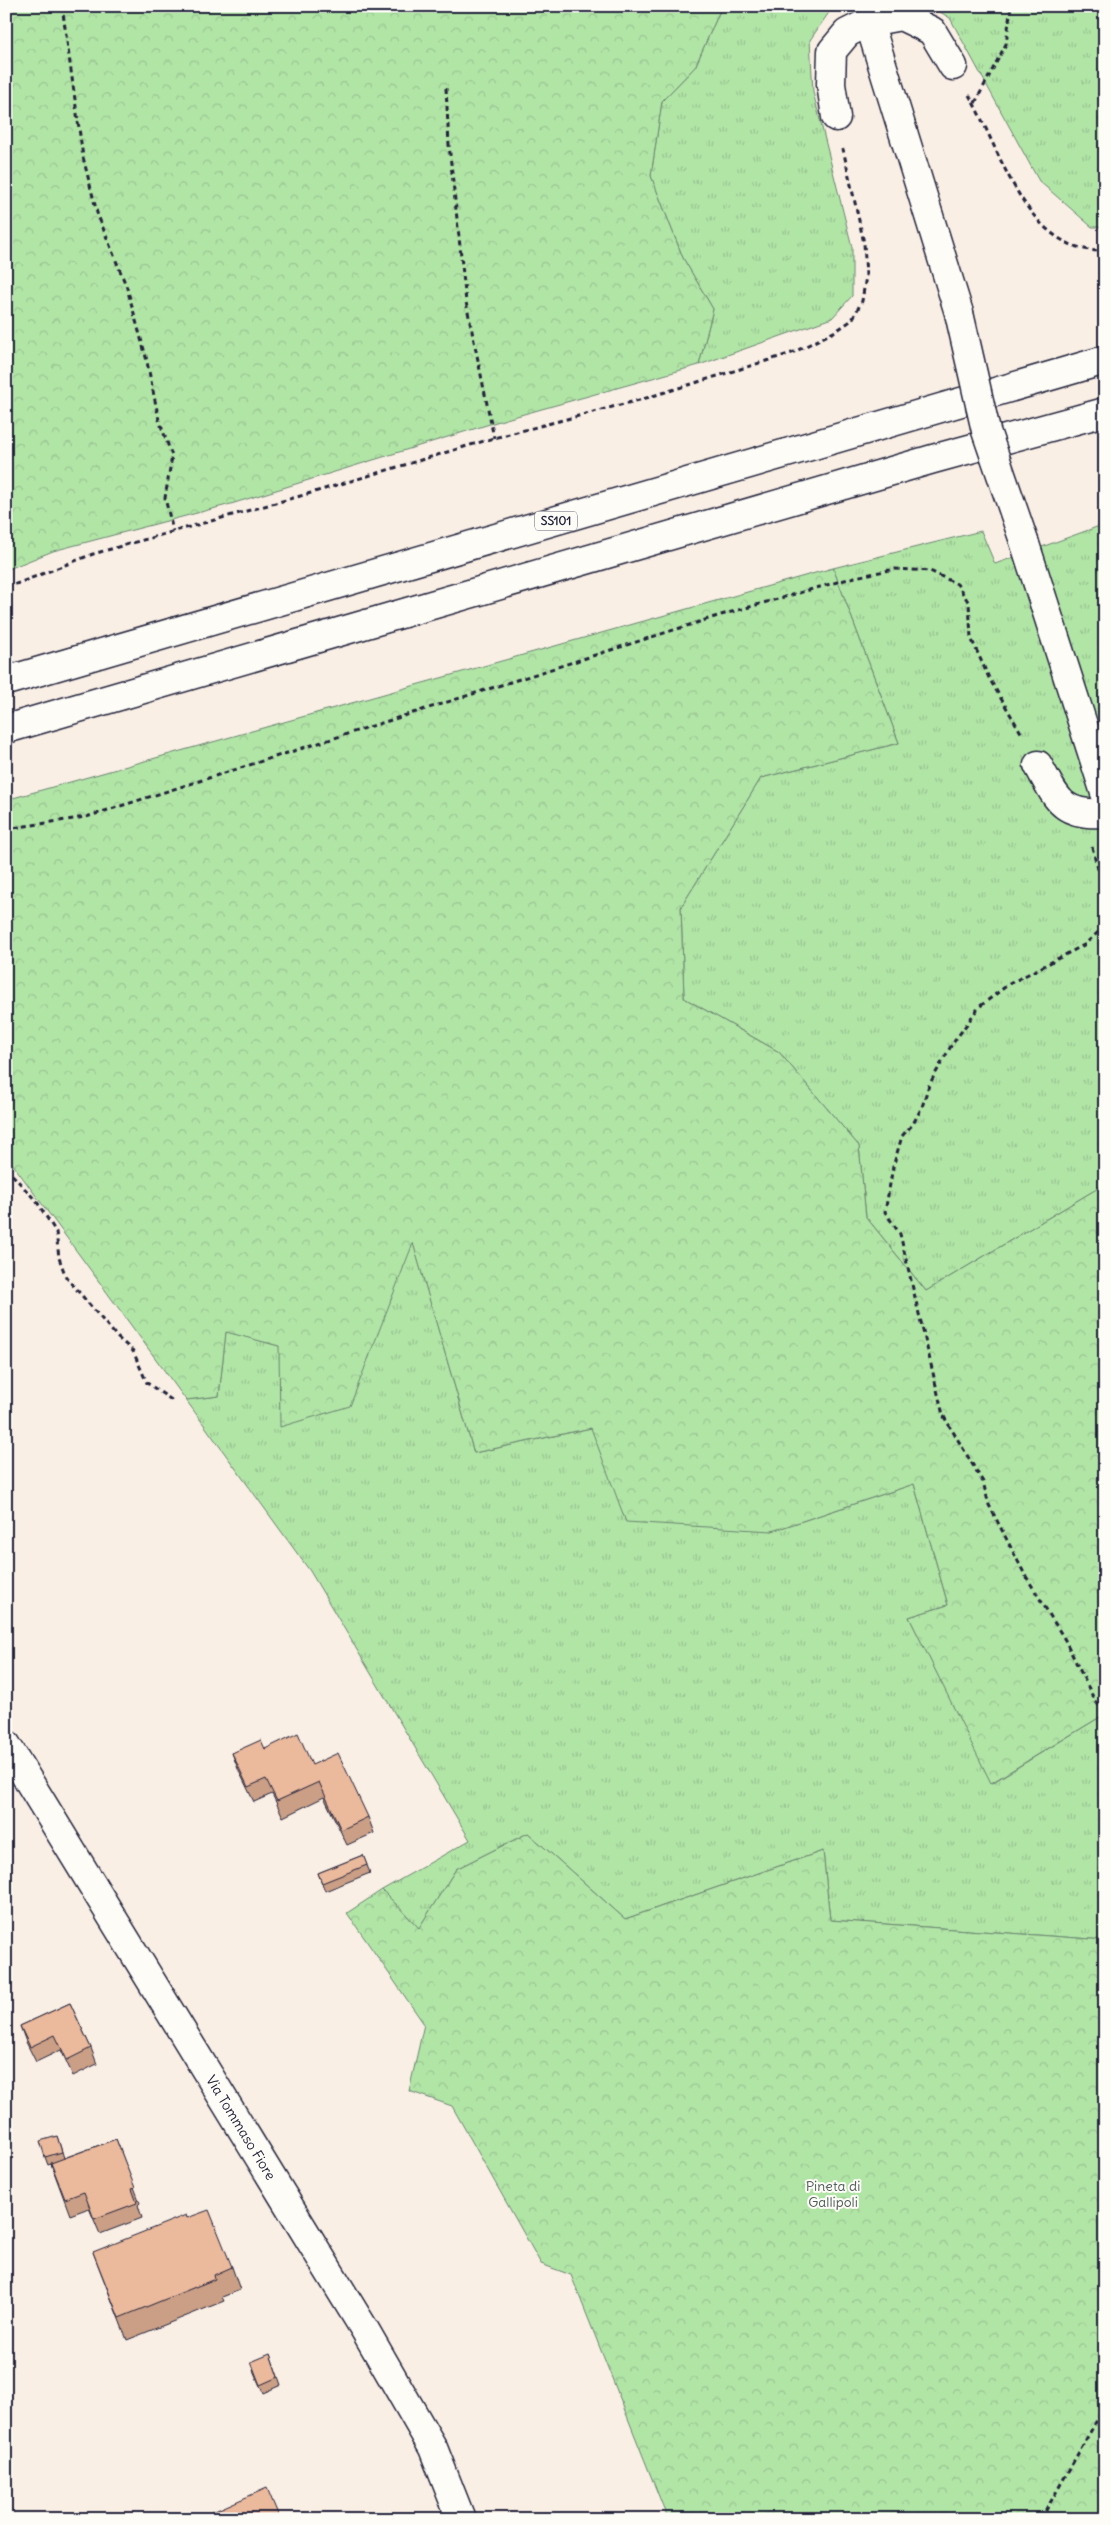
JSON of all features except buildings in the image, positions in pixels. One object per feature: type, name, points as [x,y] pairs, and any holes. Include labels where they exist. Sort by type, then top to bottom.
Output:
[{"type":"main road","points":[[836,117],[831,84],[832,51],[847,33],[869,22],[901,16],[932,31],[952,66]]},
{"type":"main road","points":[[869,22],[959,313],[986,431],[1025,544],[1105,793]]},
{"type":"main road","name":"SS101","points":[[6,681],[1105,360]]},
{"type":"main road","points":[[6,729],[933,459],[1105,412]]},
{"type":"main road","points":[[1038,765],[1059,802],[1084,814],[1105,813]]},
{"type":"main road","name":"Via Tommaso Fiore","points":[[6,1744],[365,2330],[433,2448],[461,2519]]},
{"type":"path","points":[[62,6],[85,166],[97,213],[126,288],[146,357],[159,420],[172,456],[165,498],[173,530]]},
{"type":"path","points":[[974,104],[1006,44],[1011,6]]},
{"type":"path","points":[[952,66],[974,104],[1020,200],[1043,225],[1068,244],[1105,251]]},
{"type":"path","points":[[446,88],[449,145],[466,302],[494,438]]},
{"type":"path","points":[[6,588],[93,554],[173,530],[311,493],[494,438],[643,399],[792,353],[836,331],[852,320],[862,302],[866,276],[864,243],[836,117]]},
{"type":"path","points":[[6,830],[86,817],[721,615],[855,578],[895,569],[930,571],[956,584],[969,603],[971,638],[989,678],[1038,765]]},
{"type":"path","points":[[1098,869],[1105,862]]},
{"type":"path","points":[[1105,926],[1084,945],[1009,984],[979,1007],[951,1046],[929,1085],[918,1115],[902,1136],[893,1167],[886,1212],[900,1234],[943,1414],[983,1482],[989,1505],[1024,1573],[1065,1640],[1095,1701],[1105,1710]]},
{"type":"path","points":[[6,1168],[37,1202],[56,1232],[59,1258],[66,1277],[118,1338],[133,1351],[147,1383],[173,1401]]},
{"type":"path","points":[[1041,2519],[1105,2406]]},
{"type":"green space","points":[[6,6],[722,6],[695,67],[662,101],[651,176],[683,258],[713,309],[699,365],[506,419],[231,504],[53,551],[6,570]]},
{"type":"green space","points":[[722,6],[836,6],[832,8],[810,40],[813,92],[852,247],[852,296],[832,318],[699,365],[713,309],[683,258],[651,176],[662,101],[695,67]]},
{"type":"green space","points":[[930,6],[1105,6],[1105,227],[1092,227],[1039,181],[950,18]]},
{"type":"green space","points":[[1105,524],[1105,1184],[926,1291],[866,1217],[859,1146],[779,1052],[684,998],[681,907],[761,778],[899,743],[833,568],[981,531],[995,564]]},
{"type":"green space","points":[[833,568],[899,743],[761,778],[681,907],[684,998],[779,1052],[859,1146],[866,1217],[926,1291],[1105,1184],[1105,1714],[991,1783],[909,1617],[948,1605],[914,1484],[772,1531],[626,1522],[591,1428],[474,1453],[413,1243],[350,1406],[280,1427],[279,1346],[226,1332],[219,1396],[186,1400],[6,1155],[6,800]]},
{"type":"green space","points":[[413,1242],[474,1453],[591,1428],[772,1531],[914,1484],[948,1605],[909,1617],[992,1783],[1105,1714],[1105,1940],[830,1920],[823,1851],[625,1919],[528,1833],[456,1869],[419,1928],[382,1890],[470,1840],[310,1571],[186,1400],[219,1396],[226,1331],[279,1346]]},
{"type":"green space","name":"Pineta di Gallipoli","points":[[528,1833],[625,1919],[823,1851],[830,1920],[1105,1940],[1105,2519],[668,2519],[571,2275],[541,2264],[452,2106],[409,2091],[424,2024],[347,1913],[382,1890],[419,1928],[456,1869]]}]
